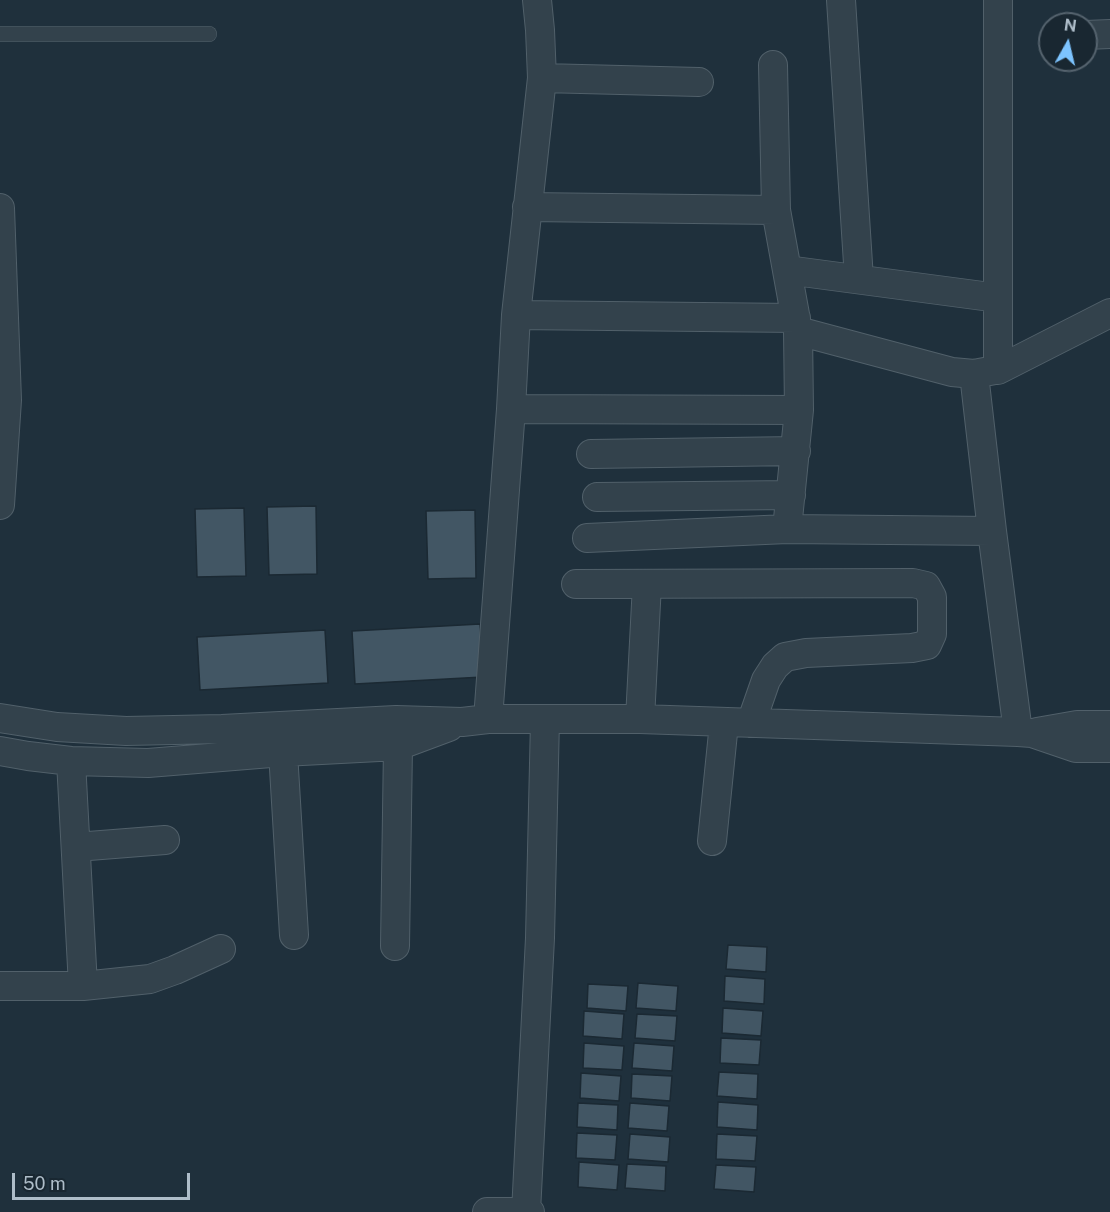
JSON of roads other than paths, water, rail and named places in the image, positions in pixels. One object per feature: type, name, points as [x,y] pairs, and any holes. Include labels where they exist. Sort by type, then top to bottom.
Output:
[{"type":"street","points":[[475,721],[511,409],[516,315],[542,78],[537,0]]},
{"type":"street","points":[[841,0],[859,279]]},
{"type":"street","points":[[998,0],[998,298],[986,372],[992,531],[1025,733]]},
{"type":"street","points":[[773,65],[776,210],[797,325],[799,410],[787,529]]},
{"type":"street","points":[[542,78],[699,82]]},
{"type":"street","points":[[527,207],[776,210]]},
{"type":"street","points":[[0,208],[6,400],[0,505]]},
{"type":"street","points":[[787,270],[998,298]]},
{"type":"street","points":[[516,315],[797,325],[952,372],[986,372],[1110,313]]},
{"type":"street","points":[[511,409],[799,410]]},
{"type":"street","points":[[591,454],[796,451]]},
{"type":"street","points":[[597,497],[791,495]]},
{"type":"street","points":[[587,538],[787,529],[992,531]]},
{"type":"street","points":[[576,584],[913,583],[926,586],[932,597],[932,634],[927,645],[912,648],[806,653],[786,657],[775,666],[738,723],[712,841]]},
{"type":"street","points":[[640,719],[647,584]]},
{"type":"street","points":[[0,718],[57,727],[126,731],[222,729],[396,720],[640,719],[1025,733],[1077,725],[1110,725]]},
{"type":"street","points":[[486,1212],[528,1212],[540,938],[545,720]]},
{"type":"street","points":[[0,751],[71,761],[148,764],[283,752],[398,746],[475,721]]},
{"type":"street","points":[[1025,733],[1076,747],[1110,748]]},
{"type":"street","points":[[395,946],[398,746]]},
{"type":"street","points":[[283,752],[294,935]]},
{"type":"street","points":[[71,761],[83,986]]},
{"type":"street","points":[[76,847],[165,840]]},
{"type":"street","points":[[0,986],[83,986],[150,979],[221,949]]},
{"type":"lane","points":[[0,34],[209,34]]}]
